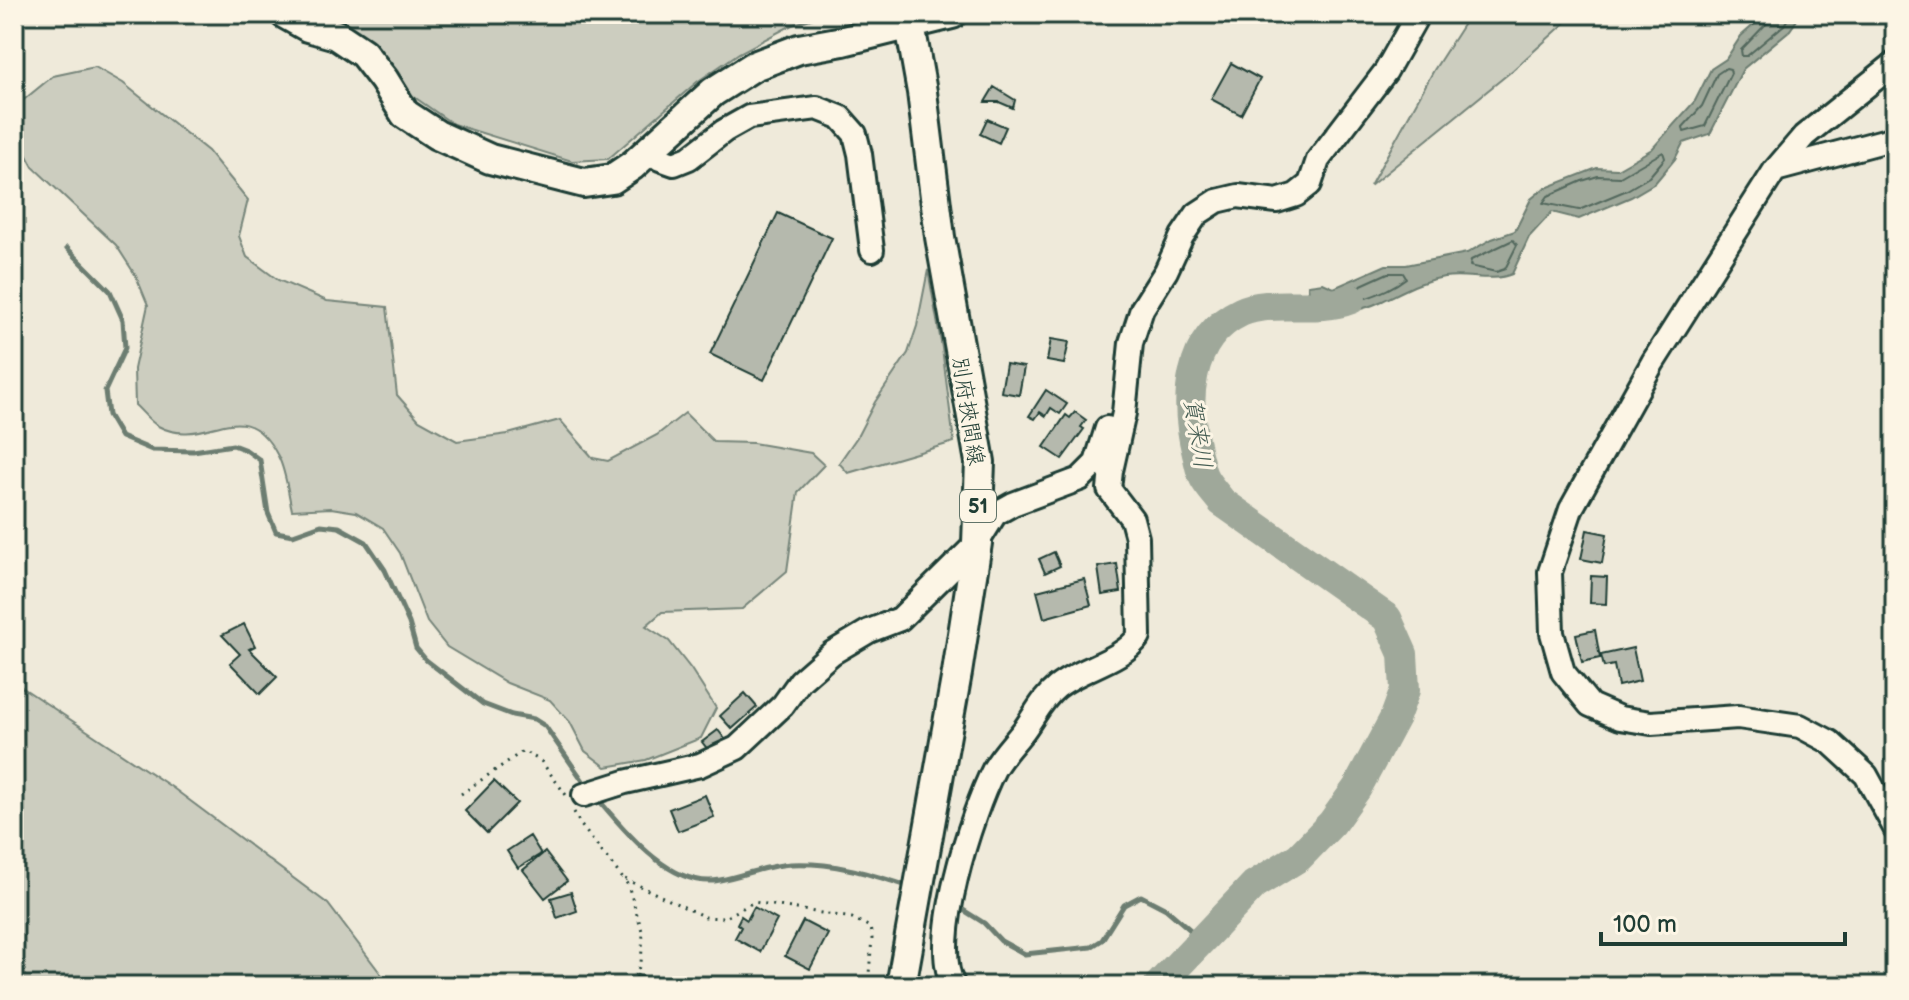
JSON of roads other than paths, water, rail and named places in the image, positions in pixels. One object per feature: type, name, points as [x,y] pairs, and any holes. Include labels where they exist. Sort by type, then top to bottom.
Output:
[{"type":"main road","points":[[285,14],[308,27],[336,35],[363,53],[405,114],[437,135],[490,159],[584,183],[612,179],[651,151],[713,92],[754,66],[799,49],[952,14]]},
{"type":"main road","name":"別府挾間線","points":[[901,986],[977,543],[980,462],[940,237],[922,92],[910,25]]},
{"type":"street","points":[[954,986],[947,975],[946,929],[976,810],[996,767],[1042,702],[1058,686],[1084,669],[1130,649],[1139,636],[1137,538],[1132,519],[1109,489],[1124,413],[1131,343],[1142,309],[1197,214],[1217,201],[1238,196],[1277,201],[1296,195],[1310,184],[1318,160],[1386,71],[1418,14]]},
{"type":"street","points":[[1895,63],[1804,136],[1775,170],[1653,362],[1571,509],[1550,572],[1552,633],[1563,672],[1590,705],[1620,718],[1651,723],[1738,717],[1800,726],[1830,742],[1866,775],[1895,828]]},
{"type":"street","points":[[651,151],[660,159],[674,164],[689,158],[724,131],[749,117],[817,108],[840,117],[855,134],[860,154],[872,250]]},
{"type":"street","points":[[1775,170],[1895,138]]},
{"type":"street","points":[[574,800],[625,782],[700,765],[737,748],[783,705],[800,681],[832,653],[869,631],[900,619],[977,543],[995,514],[1080,479],[1096,463],[1111,410],[1126,378]]},
{"type":"water","points":[[1766,14],[1801,14],[1790,30],[1743,69],[1710,134],[1683,143],[1675,159],[1655,183],[1579,219],[1552,212],[1529,237],[1512,274],[1495,278],[1444,277],[1363,308],[1337,313],[1311,313],[1308,285],[1323,283],[1334,288],[1386,265],[1406,265],[1467,253],[1515,231],[1531,199],[1543,189],[1597,168],[1617,169],[1652,149],[1695,101],[1711,69],[1726,59],[1741,36]]},
{"type":"waterway","points":[[67,248],[110,291],[123,320],[125,348],[105,391],[108,415],[121,437],[152,450],[193,451],[233,445],[260,460],[268,513],[276,532],[293,535],[321,525],[339,527],[366,542],[385,570],[409,623],[416,648],[426,660],[483,704],[534,719],[545,726],[588,788]]},
{"type":"waterway","name":"賀来川","points":[[1158,986],[1254,885],[1299,857],[1332,823],[1357,788],[1395,717],[1405,690],[1403,654],[1387,618],[1222,502],[1203,475],[1193,434],[1191,394],[1199,355],[1223,323],[1253,308],[1323,305],[1351,299]]},
{"type":"waterway","points":[[598,799],[651,855],[684,876],[702,881],[720,880],[773,866],[807,864],[852,870],[911,887]]},
{"type":"waterway","points":[[957,906],[984,923],[1001,941],[1025,954],[1091,947],[1102,940],[1124,905],[1141,896],[1166,909],[1202,940]]}]
